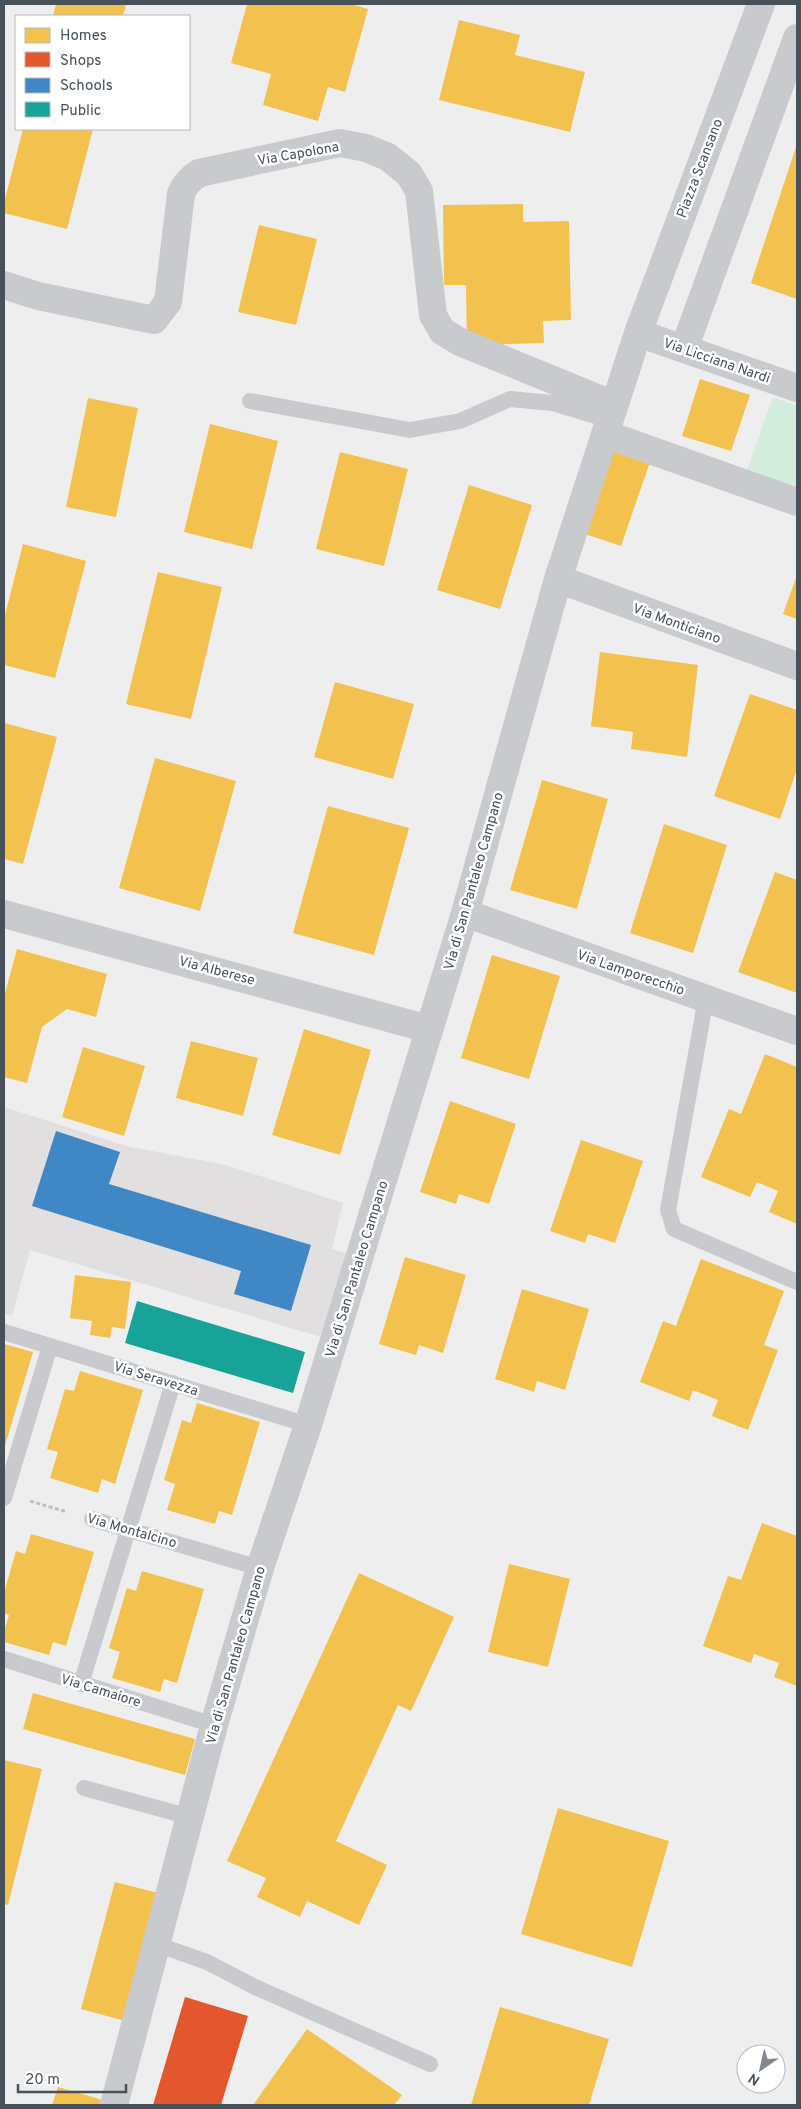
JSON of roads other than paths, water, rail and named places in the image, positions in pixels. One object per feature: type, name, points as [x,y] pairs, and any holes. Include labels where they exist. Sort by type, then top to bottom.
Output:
[{"type":"street","name":"Piazza Scansano","points":[[638,332],[761,4]]},
{"type":"street","points":[[684,349],[797,38]]},
{"type":"street","name":"Via Capolona","points":[[4,285],[38,296],[154,320],[168,302],[181,194],[191,178],[199,173],[340,143],[366,148],[388,156],[409,174],[418,191],[433,314],[442,331],[609,420]]},
{"type":"street","name":"Via Licciana Nardi","points":[[638,332],[797,388]]},
{"type":"street","name":"Via di San Pantaleo Campano","points":[[114,2105],[214,1725],[260,1568],[308,1425],[430,1029],[465,913],[558,579],[638,332]]},
{"type":"street","points":[[609,420],[797,502]]},
{"type":"street","name":"Via Monticiano","points":[[558,579],[797,666]]},
{"type":"street","name":"Via Lamporecchio","points":[[465,913],[797,1031]]},
{"type":"street","name":"Via Alberese","points":[[4,914],[430,1029]]},
{"type":"lane","points":[[250,402],[410,430],[460,421],[510,399],[554,403],[609,420]]},
{"type":"lane","points":[[706,998],[668,1210],[674,1229],[797,1282]]},
{"type":"lane","name":"Via Seravezza","points":[[4,1332],[308,1425]]},
{"type":"lane","points":[[4,1495],[50,1346]]},
{"type":"lane","points":[[81,1684],[173,1383]]},
{"type":"lane","name":"Via Montalcino","points":[[92,1519],[260,1568]]},
{"type":"lane","name":"Via Camaiore","points":[[4,1660],[198,1720]]},
{"type":"lane","points":[[84,1788],[190,1817]]},
{"type":"lane","points":[[156,1944],[207,1962],[255,1987],[430,2064]]}]
